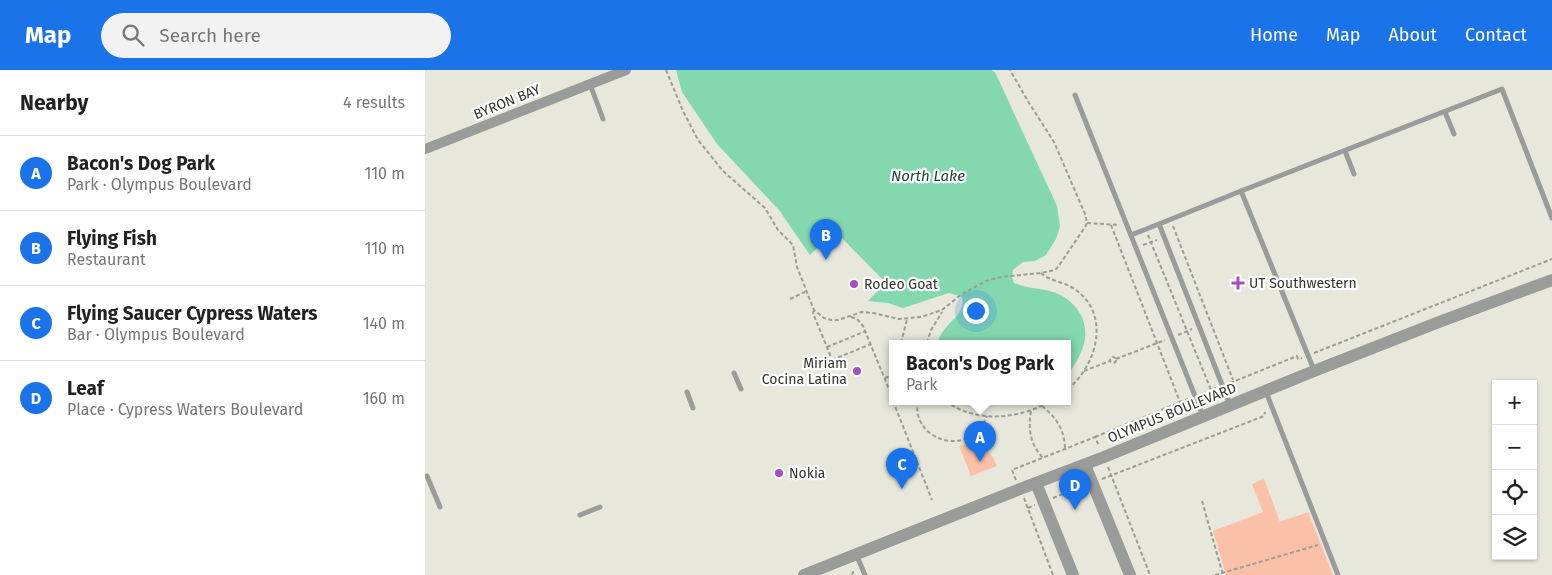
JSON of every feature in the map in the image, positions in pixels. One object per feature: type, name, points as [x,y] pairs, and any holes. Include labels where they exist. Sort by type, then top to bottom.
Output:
[{"type":"street","name":"BYRON BAY","points":[[425,149],[626,70]]},
{"type":"street","name":"OLYMPUS BOULEVARD","points":[[804,575],[1314,371],[1552,280]]},
{"type":"street","points":[[1085,464],[1130,575]]},
{"type":"street","points":[[1036,483],[1073,575]]},
{"type":"lane","points":[[590,84],[603,119]]},
{"type":"lane","points":[[1131,235],[1502,89],[1552,218]]},
{"type":"lane","points":[[1075,95],[1203,416]]},
{"type":"lane","points":[[1445,112],[1453,134]]},
{"type":"lane","points":[[1345,151],[1354,174]]},
{"type":"lane","points":[[1241,191],[1314,371]]},
{"type":"lane","points":[[1159,224],[1230,405]]},
{"type":"lane","points":[[734,373],[741,389]]},
{"type":"lane","points":[[1265,391],[1339,575]]},
{"type":"lane","points":[[687,392],[693,408]]},
{"type":"lane","points":[[427,476],[440,507]]},
{"type":"lane","points":[[580,515],[600,507]]},
{"type":"lane","points":[[856,554],[865,575]]},
{"type":"path","points":[[666,70],[683,111],[698,140],[723,171],[765,208],[778,230],[793,245],[797,267],[832,360]]},
{"type":"path","points":[[814,310],[824,318],[831,320],[851,317],[862,312],[899,319],[921,318],[942,310],[974,287],[986,281],[1001,277],[1041,273],[1055,270],[1058,267],[1087,223],[1085,214],[1054,142],[1010,70]]},
{"type":"path","points":[[1170,220],[1233,381]]},
{"type":"path","points":[[1087,223],[1126,224]]},
{"type":"path","points":[[1111,225],[1180,402]]},
{"type":"path","points":[[1146,230],[1211,390]]},
{"type":"path","points":[[1136,248],[1164,237]]},
{"type":"path","points":[[1016,480],[1012,470],[1233,381],[1297,356],[1299,359],[1552,259]]},
{"type":"path","points":[[1041,273],[1075,289],[1087,301],[1096,325],[1096,343],[1090,361],[1071,386]]},
{"type":"path","points":[[789,299],[807,292]]},
{"type":"path","points":[[928,340],[942,310]]},
{"type":"path","points":[[851,317],[861,322],[866,331],[889,390]]},
{"type":"path","points":[[902,340],[907,319]]},
{"type":"path","points":[[1084,371],[1110,361],[1114,363],[1115,359],[1210,322]]},
{"type":"path","points":[[827,347],[866,331]]},
{"type":"path","points":[[817,368],[871,344]]},
{"type":"path","points":[[884,378],[889,376]]},
{"type":"path","points":[[895,405],[932,500]]},
{"type":"path","points":[[918,405],[917,412],[923,426],[935,437],[952,442],[968,438],[976,433],[987,416]]},
{"type":"path","points":[[953,405],[963,411],[987,416],[1002,416],[1042,406],[1059,423],[1064,433],[1065,450]]},
{"type":"path","points":[[1031,410],[1030,436],[1037,452],[1043,458]]},
{"type":"path","points":[[1028,508],[1264,416],[1267,410]]},
{"type":"path","points":[[1095,437],[1099,446]]},
{"type":"path","points":[[1107,466],[1150,575]]},
{"type":"path","points":[[1023,498],[1053,575]]},
{"type":"path","points":[[1202,500],[1223,574]]},
{"type":"path","points":[[1215,575],[1326,542]]},
{"type":"path","points":[[852,575],[854,569]]},
{"type":"shaded area","points":[[969,443],[979,445],[987,450],[997,466],[971,476],[959,446]]},
{"type":"shaded area","points":[[1264,479],[1280,522],[1308,512],[1333,575],[1226,575],[1213,531],[1263,512],[1252,484]]},
{"type":"water","name":"North Lake","points":[[676,70],[991,70],[995,72],[1057,206],[1060,226],[1056,239],[1046,255],[1035,261],[1023,262],[1013,270],[1012,277],[1014,283],[1056,293],[1071,302],[1076,308],[1084,322],[1085,338],[1075,365],[1071,370],[1071,340],[939,340],[944,330],[961,310],[963,304],[962,297],[949,293],[903,308],[888,303],[868,301],[886,283],[835,231],[810,255],[779,210],[717,144],[682,92]]},
{"type":"place","name":"Flying Fish","points":[[826,260]]},
{"type":"place","name":"UT Southwestern","points":[[1238,283]]},
{"type":"place","name":"Rodeo Goat","points":[[854,284]]},
{"type":"place","name":"Miriam Cocina Latina","points":[[857,371]]},
{"type":"place","name":"Bacon's Dog Park","points":[[980,462]]},
{"type":"place","name":"Nokia","points":[[779,473]]},
{"type":"place","name":"Flying Saucer Cypress Waters","points":[[902,489]]},
{"type":"place","name":"Leaf","points":[[1075,510]]}]
